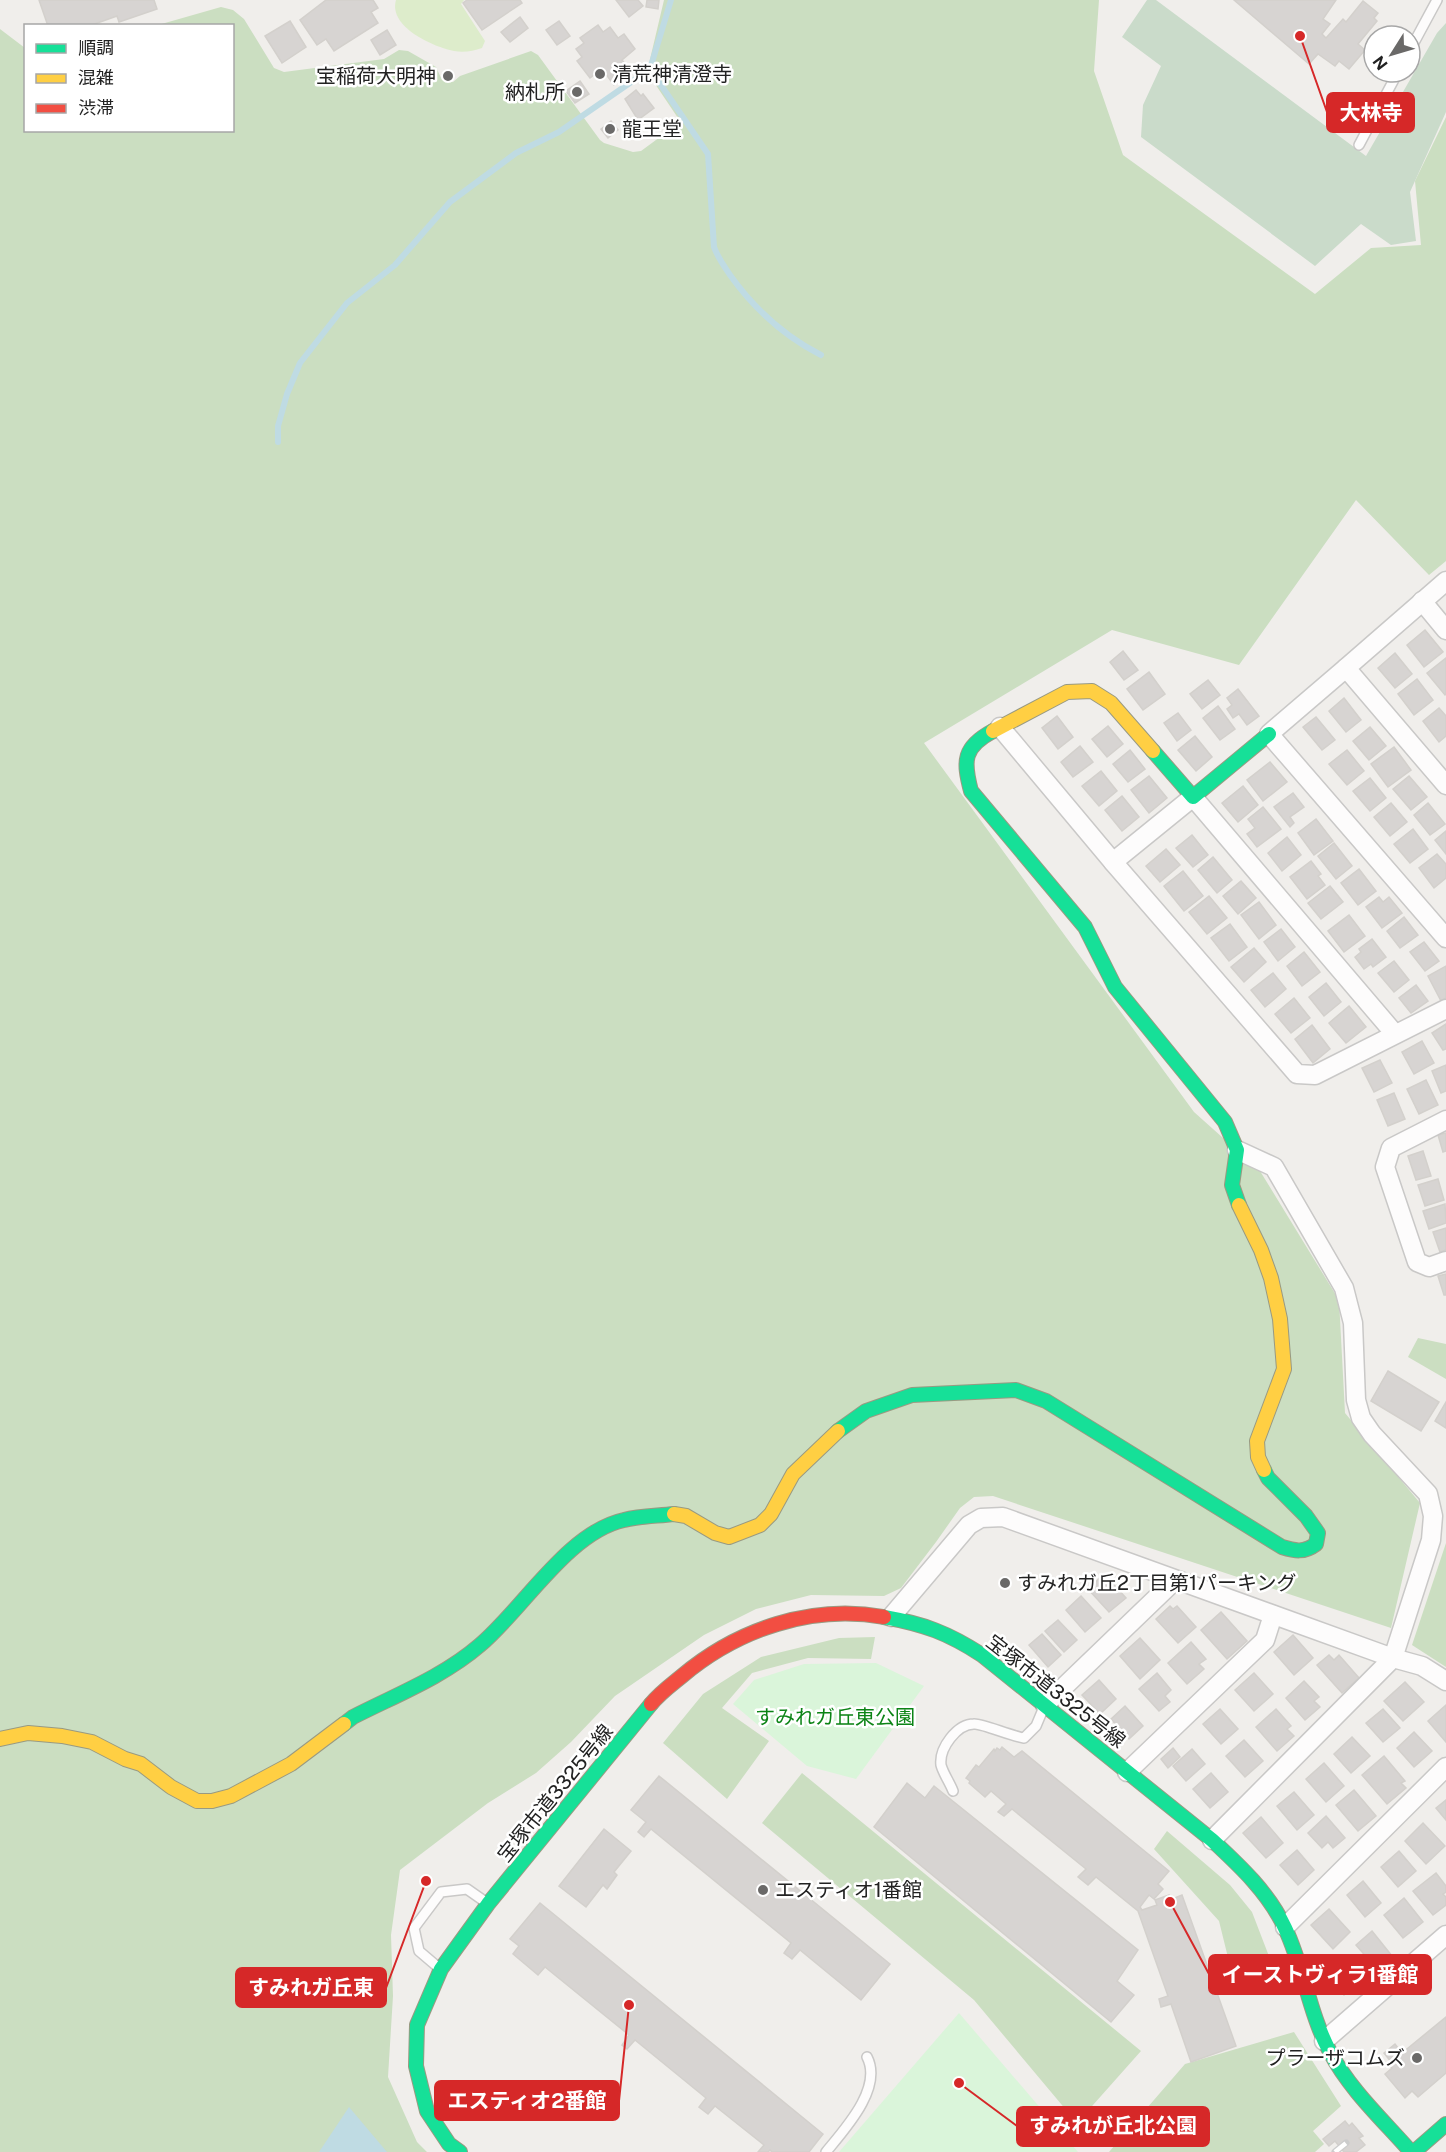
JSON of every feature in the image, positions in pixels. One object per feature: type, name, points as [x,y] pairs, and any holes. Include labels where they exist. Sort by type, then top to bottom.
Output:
[{"type":"street","points":[[1113,862],[1269,734],[1446,581]]},
{"type":"street","points":[[1422,601],[1446,630]]},
{"type":"street","points":[[1346,668],[1446,785]]},
{"type":"street","points":[[0,1739],[28,1733],[92,1742],[125,1759],[141,1764],[171,1787],[197,1801],[212,1801],[231,1796],[291,1764],[353,1717],[443,1672],[464,1658],[482,1644],[567,1554],[586,1538],[624,1520],[676,1514],[686,1516],[715,1533],[729,1537],[747,1532],[760,1525],[771,1514],[793,1474],[844,1426],[866,1412],[912,1395],[1016,1390],[1046,1401],[1282,1547],[1296,1551],[1308,1551],[1316,1544],[1318,1533],[1306,1516],[1268,1478],[1258,1457],[1257,1441],[1284,1369],[1280,1319],[1271,1278],[1261,1250],[1241,1210],[1232,1185],[1237,1150],[1225,1122],[1115,987],[1085,927],[971,791],[964,765],[970,747],[982,737],[1067,692],[1092,690],[1111,703],[1395,1034]]},
{"type":"street","points":[[1000,727],[1113,862],[1297,1074],[1315,1075],[1446,1009]]},
{"type":"street","points":[[1269,734],[1446,938]]},
{"type":"street","points":[[1446,1120],[1391,1148],[1385,1167],[1417,1262],[1428,1267],[1446,1261]]},
{"type":"street","points":[[1212,1840],[1393,1658],[1431,1540],[1433,1516],[1428,1494],[1372,1434],[1361,1418],[1356,1400],[1353,1323],[1344,1288],[1274,1167],[1237,1150]]},
{"type":"street","points":[[891,1617],[969,1525],[981,1518],[1003,1517],[1393,1658],[1422,1666],[1446,1682]]},
{"type":"street","points":[[1045,1705],[1175,1580]]},
{"type":"street","name":"宝塚市道3325号線","points":[[460,2152],[449,2144],[427,2111],[416,2066],[417,2025],[441,1969],[488,1905],[658,1696],[708,1656],[755,1631],[786,1620],[820,1614],[848,1613],[891,1617],[930,1626],[991,1661],[1212,1840],[1241,1867],[1266,1896],[1285,1927],[1324,2041],[1348,2079],[1412,2152],[1446,2124]]},
{"type":"street","points":[[1127,1772],[1265,1640],[1273,1615]]},
{"type":"street","points":[[1285,1927],[1446,1767]]},
{"type":"street","points":[[1324,2041],[1446,1935]]},
{"type":"lane","points":[[1422,28],[1437,0]]},
{"type":"lane","points":[[1359,145],[1392,84]]},
{"type":"lane","points":[[953,1791],[941,1765],[942,1751],[958,1729],[974,1724],[1024,1738],[1036,1726],[1045,1705]]},
{"type":"lane","points":[[441,1969],[419,1951],[414,1928],[441,1892],[468,1889],[488,1905]]},
{"type":"lane","points":[[826,2152],[854,2118],[864,2097],[872,2066],[867,2057]]},
{"type":"green space","points":[[396,0],[464,0],[461,4],[485,41],[482,48],[458,52],[425,40],[406,27],[399,19],[395,10]]},
{"type":"green space","points":[[664,0],[1099,0],[1094,71],[1123,155],[1315,294],[1371,248],[1421,245],[1415,181],[1446,117],[1446,561],[1429,575],[1356,500],[1239,665],[1112,630],[924,743],[1194,1112],[1260,1171],[1339,1300],[1345,1413],[1420,1503],[1391,1628],[993,1496],[974,1497],[960,1508],[901,1588],[884,1596],[811,1595],[756,1609],[704,1635],[615,1696],[571,1742],[536,1773],[488,1803],[400,1870],[391,1935],[393,1996],[388,2077],[417,2142],[427,2152],[0,2152],[0,29],[24,47],[24,132],[234,132],[234,24],[162,24],[221,7],[233,10],[244,19],[274,68],[284,72],[384,59],[399,50],[408,51],[436,67],[442,80],[453,82],[460,76],[531,51],[538,55],[600,140],[633,152],[641,151],[675,126],[678,118],[647,72]]},
{"type":"green space","points":[[1147,0],[1156,0],[1366,156],[1408,84],[1422,84],[1422,59],[1437,33],[1446,23],[1446,112],[1410,192],[1416,241],[1391,245],[1361,224],[1315,266],[1141,137],[1143,105],[1161,66],[1122,37]]},
{"type":"green space","points":[[1418,1338],[1446,1344],[1446,1379],[1408,1357]]},
{"type":"green space","points":[[1446,1543],[1446,1667],[1412,1645]]},
{"type":"green space","points":[[875,1637],[871,1659],[808,1658],[752,1673],[722,1708],[769,1741],[727,1799],[663,1743],[703,1694],[761,1657],[839,1638]]},
{"type":"green space","name":"すみれガ丘東公園","points":[[876,1663],[924,1686],[856,1779],[807,1766],[733,1704],[754,1680],[804,1664]]},
{"type":"green space","points":[[802,1773],[1141,2051],[1077,2123],[974,2000],[762,1823]]},
{"type":"green space","points":[[1167,1831],[1230,1885],[1252,1912],[1282,1990],[1236,1990],[1219,1921],[1154,1849]]},
{"type":"green space","points":[[959,2013],[1078,2152],[839,2152]]},
{"type":"green space","points":[[1294,2032],[1341,2106],[1313,2131],[1324,2144],[1315,2152],[1109,2152],[1185,2064]]},
{"type":"water","points":[[349,2107],[387,2152],[319,2152]]},
{"type":"building","points":[[39,0],[154,0],[157,9],[119,22],[117,16],[95,24],[47,24]]},
{"type":"building","points":[[326,0],[373,0],[378,8],[371,12],[378,23],[334,51],[326,39],[317,45],[300,20]]},
{"type":"building","points":[[467,0],[520,0],[522,3],[482,30],[463,3]]},
{"type":"building","points":[[616,0],[638,0],[643,6],[629,17]]},
{"type":"building","points":[[647,0],[659,0],[658,9],[646,7]]},
{"type":"building","points":[[1234,0],[1336,0],[1323,19],[1330,24],[1322,34],[1326,38],[1343,19],[1346,22],[1363,1],[1378,13],[1374,18],[1377,21],[1375,24],[1362,24],[1362,39],[1358,44],[1362,47],[1362,54],[1349,69],[1339,61],[1335,66],[1318,54],[1309,64]]},
{"type":"building","points":[[520,17],[528,28],[510,42],[501,32]]},
{"type":"building","points":[[290,21],[306,47],[282,63],[265,36]]},
{"type":"building","points":[[559,21],[570,36],[557,45],[546,30]]},
{"type":"building","points":[[598,25],[603,32],[610,27],[618,38],[624,34],[635,49],[622,60],[631,72],[614,85],[602,69],[590,78],[577,61],[582,57],[576,49],[584,43],[580,38]]},
{"type":"building","points":[[387,30],[396,45],[380,55],[371,40]]},
{"type":"building","name":"納札所","points":[[580,81],[589,94],[575,103],[566,91]]},
{"type":"building","points":[[636,90],[641,96],[643,94],[654,108],[638,120],[625,99]]},
{"type":"building","name":"龍王堂","points":[[611,121],[618,130],[608,138],[601,129]]},
{"type":"building","points":[[1425,630],[1443,652],[1424,667],[1407,645]]},
{"type":"building","points":[[1123,651],[1138,670],[1124,680],[1110,662]]},
{"type":"building","points":[[1395,653],[1412,674],[1395,688],[1378,668]]},
{"type":"building","points":[[1446,658],[1446,694],[1445,695],[1427,673]]},
{"type":"building","points":[[1149,672],[1165,694],[1143,710],[1127,689]]},
{"type":"building","points":[[1417,679],[1433,700],[1414,715],[1398,694]]},
{"type":"building","points":[[1208,680],[1220,695],[1202,709],[1190,694]]},
{"type":"building","points":[[1238,689],[1259,716],[1247,725],[1239,714],[1233,718],[1227,709],[1232,705],[1227,698]]},
{"type":"building","points":[[1344,698],[1361,720],[1346,732],[1329,711]]},
{"type":"building","points":[[1218,706],[1235,729],[1220,740],[1203,718]]},
{"type":"building","points":[[1439,708],[1446,716],[1446,736],[1439,742],[1423,721]]},
{"type":"building","points":[[1178,713],[1191,730],[1177,741],[1164,723]]},
{"type":"building","points":[[1057,716],[1073,737],[1058,749],[1042,728]]},
{"type":"building","points":[[1316,717],[1335,740],[1322,750],[1303,727]]},
{"type":"building","points":[[1108,726],[1123,744],[1107,757],[1092,739]]},
{"type":"building","points":[[1370,727],[1386,746],[1369,760],[1353,741]]},
{"type":"building","points":[[1195,736],[1212,757],[1196,771],[1178,750]]},
{"type":"building","points":[[1080,746],[1093,762],[1073,777],[1061,762]]},
{"type":"building","points":[[1394,747],[1411,770],[1388,787],[1371,764]]},
{"type":"building","points":[[1130,750],[1145,769],[1128,782],[1113,764]]},
{"type":"building","points":[[1347,750],[1364,771],[1347,785],[1329,764]]},
{"type":"building","points":[[1270,762],[1287,782],[1263,801],[1247,780]]},
{"type":"building","points":[[1101,771],[1117,791],[1099,806],[1082,786]]},
{"type":"building","points":[[1149,776],[1167,798],[1149,813],[1131,790]]},
{"type":"building","points":[[1409,776],[1427,797],[1411,810],[1393,789]]},
{"type":"building","points":[[1370,778],[1386,798],[1370,811],[1353,791]]},
{"type":"building","points":[[1243,786],[1258,805],[1238,822],[1222,803]]},
{"type":"building","points":[[1293,793],[1304,807],[1290,817],[1294,823],[1290,827],[1274,807]]},
{"type":"building","points":[[1122,796],[1139,817],[1122,831],[1105,810]]},
{"type":"building","points":[[1391,803],[1407,822],[1390,836],[1374,817]]},
{"type":"building","points":[[1428,803],[1445,824],[1430,835],[1414,815]]},
{"type":"building","points":[[1263,807],[1281,829],[1257,847],[1247,834],[1255,828],[1248,819]]},
{"type":"building","points":[[1316,819],[1333,841],[1314,855],[1298,833]]},
{"type":"building","points":[[1413,829],[1428,849],[1410,863],[1394,844]]},
{"type":"building","points":[[1446,831],[1446,854],[1435,840]]},
{"type":"building","points":[[1192,835],[1208,855],[1193,867],[1176,848]]},
{"type":"building","points":[[1287,837],[1301,855],[1282,871],[1268,853]]},
{"type":"building","points":[[1334,843],[1352,866],[1336,879],[1318,856]]},
{"type":"building","points":[[1166,849],[1180,865],[1160,882],[1146,866]]},
{"type":"building","points":[[1437,854],[1446,864],[1446,878],[1434,888],[1419,868]]},
{"type":"building","points":[[1213,857],[1232,880],[1217,893],[1198,870]]},
{"type":"building","points":[[1311,861],[1321,874],[1318,876],[1325,885],[1307,899],[1290,877]]},
{"type":"building","points":[[1359,869],[1376,891],[1358,905],[1341,883]]},
{"type":"building","points":[[1183,871],[1203,896],[1184,911],[1164,886]]},
{"type":"building","points":[[1241,881],[1256,898],[1238,914],[1223,896]]},
{"type":"building","points":[[1330,886],[1343,902],[1321,919],[1308,903]]},
{"type":"building","points":[[1209,896],[1227,918],[1207,934],[1189,912]]},
{"type":"building","points":[[1379,897],[1383,902],[1389,897],[1402,913],[1382,928],[1366,907]]},
{"type":"building","points":[[1259,902],[1276,925],[1259,939],[1241,915]]},
{"type":"building","points":[[1349,915],[1365,936],[1344,952],[1328,931]]},
{"type":"building","points":[[1404,917],[1418,935],[1400,948],[1387,931]]},
{"type":"building","points":[[1230,924],[1247,947],[1229,961],[1211,938]]},
{"type":"building","points":[[1281,929],[1295,947],[1278,961],[1264,942]]},
{"type":"building","points":[[1372,939],[1386,957],[1373,967],[1371,964],[1364,969],[1355,957],[1361,952],[1359,949]]},
{"type":"building","points":[[1424,942],[1439,961],[1425,971],[1410,952]]},
{"type":"building","points":[[1254,948],[1266,962],[1244,982],[1231,967]]},
{"type":"building","points":[[1304,952],[1320,972],[1302,986],[1287,966]]},
{"type":"building","points":[[1394,961],[1409,980],[1394,992],[1378,973]]},
{"type":"building","points":[[1446,966],[1446,998],[1441,1001],[1428,976]]},
{"type":"building","points":[[1273,973],[1286,989],[1265,1007],[1251,990]]},
{"type":"building","points":[[1326,983],[1341,1002],[1324,1016],[1309,997]]},
{"type":"building","points":[[1416,985],[1428,1001],[1411,1013],[1399,998]]},
{"type":"building","points":[[1294,998],[1310,1018],[1291,1033],[1275,1014]]},
{"type":"building","points":[[1349,1006],[1366,1027],[1346,1043],[1329,1023]]},
{"type":"building","points":[[1446,1024],[1446,1049],[1443,1050],[1432,1033]]},
{"type":"building","points":[[1312,1025],[1330,1049],[1313,1063],[1295,1039]]},
{"type":"building","points":[[1422,1041],[1434,1063],[1414,1074],[1402,1052]]},
{"type":"building","points":[[1380,1060],[1392,1083],[1374,1092],[1362,1068]]},
{"type":"building","points":[[1446,1065],[1446,1091],[1441,1093],[1432,1071]]},
{"type":"building","points":[[1426,1080],[1438,1105],[1419,1114],[1407,1089]]},
{"type":"building","points":[[1394,1093],[1405,1119],[1388,1126],[1377,1100]]},
{"type":"building","points":[[1446,1133],[1446,1151],[1443,1152],[1438,1135]]},
{"type":"building","points":[[1423,1151],[1431,1176],[1416,1180],[1408,1156]]},
{"type":"building","points":[[1438,1179],[1444,1200],[1425,1206],[1418,1185]]},
{"type":"building","points":[[1445,1204],[1446,1223],[1429,1229],[1423,1211]]},
{"type":"building","points":[[1446,1228],[1446,1250],[1440,1252],[1433,1232]]},
{"type":"building","points":[[1446,1274],[1446,1295],[1444,1295],[1438,1276]]},
{"type":"building","points":[[1388,1371],[1439,1402],[1421,1431],[1371,1401]]},
{"type":"building","points":[[1446,1402],[1446,1428],[1435,1421]]},
{"type":"building","points":[[1104,1574],[1126,1598],[1109,1612],[1088,1589]]},
{"type":"building","points":[[1081,1596],[1101,1618],[1085,1632],[1066,1610]]},
{"type":"building","points":[[1170,1606],[1173,1609],[1177,1606],[1196,1627],[1178,1643],[1156,1619]]},
{"type":"building","points":[[1221,1612],[1247,1641],[1227,1659],[1201,1630]]},
{"type":"building","points":[[1058,1620],[1077,1640],[1064,1652],[1045,1631]]},
{"type":"building","points":[[1042,1634],[1061,1655],[1048,1667],[1029,1645]]},
{"type":"building","points":[[1293,1635],[1313,1658],[1294,1675],[1274,1652]]},
{"type":"building","points":[[1140,1638],[1160,1660],[1140,1679],[1120,1656]]},
{"type":"building","points":[[1191,1642],[1206,1659],[1199,1664],[1204,1669],[1187,1684],[1168,1663]]},
{"type":"building","points":[[1329,1655],[1334,1660],[1339,1655],[1359,1678],[1342,1693],[1317,1665]]},
{"type":"building","points":[[1157,1673],[1171,1690],[1165,1696],[1170,1702],[1159,1711],[1139,1689]]},
{"type":"building","points":[[1254,1673],[1273,1694],[1254,1711],[1235,1690]]},
{"type":"building","points":[[1099,1680],[1116,1699],[1100,1714],[1082,1695]]},
{"type":"building","points":[[1304,1681],[1319,1697],[1314,1701],[1320,1707],[1305,1720],[1286,1698]]},
{"type":"building","points":[[1405,1682],[1424,1702],[1403,1721],[1384,1701]]},
{"type":"building","points":[[1446,1705],[1446,1742],[1428,1721]]},
{"type":"building","points":[[1125,1706],[1143,1726],[1129,1739],[1111,1719]]},
{"type":"building","points":[[1220,1709],[1238,1729],[1221,1744],[1203,1724]]},
{"type":"building","points":[[1276,1709],[1291,1726],[1287,1729],[1294,1736],[1277,1751],[1256,1727]]},
{"type":"building","points":[[1383,1709],[1400,1728],[1383,1742],[1366,1723]]},
{"type":"building","points":[[1414,1732],[1432,1751],[1414,1767],[1397,1748]]},
{"type":"building","points":[[1352,1737],[1370,1756],[1351,1773],[1334,1754]]},
{"type":"building","points":[[1244,1740],[1263,1761],[1245,1777],[1226,1756]]},
{"type":"building","points":[[1002,1747],[1014,1757],[1022,1751],[1169,1871],[1158,1884],[1163,1889],[1154,1899],[1149,1895],[1140,1907],[1142,1910],[1157,1905],[1155,1900],[1169,1895],[1170,1900],[1182,1895],[1236,2046],[1191,2062],[1171,2004],[1161,2007],[1159,1999],[1168,1996],[1138,1911],[1096,1877],[1088,1885],[1078,1877],[1086,1869],[1012,1809],[1004,1816],[998,1812],[1006,1804],[991,1791],[985,1797],[969,1783],[970,1781],[966,1778],[976,1765],[979,1767],[994,1749],[995,1751],[997,1748],[1000,1750]]},
{"type":"building","points":[[1173,1748],[1180,1757],[1168,1768],[1161,1759]]},
{"type":"building","points":[[1192,1749],[1205,1764],[1186,1781],[1173,1766]]},
{"type":"building","points":[[1384,1756],[1405,1781],[1401,1783],[1406,1788],[1387,1804],[1362,1775]]},
{"type":"building","points":[[1324,1763],[1344,1786],[1326,1802],[1306,1779]]},
{"type":"building","points":[[1211,1773],[1228,1792],[1210,1808],[1193,1789]]},
{"type":"building","name":"エスティオ1番館","points":[[659,1776],[890,1964],[861,2000],[800,1950],[792,1959],[784,1953],[791,1943],[651,1829],[644,1837],[638,1832],[646,1822],[631,1810]]},
{"type":"building","points":[[907,1783],[925,1798],[934,1786],[1138,1950],[1117,1981],[1134,1995],[1111,2022],[874,1827]]},
{"type":"building","points":[[1354,1790],[1376,1816],[1358,1831],[1336,1805]]},
{"type":"building","points":[[1294,1792],[1314,1815],[1297,1830],[1277,1806]]},
{"type":"building","points":[[1446,1800],[1446,1820],[1436,1808]]},
{"type":"building","points":[[1326,1816],[1345,1838],[1333,1848],[1328,1842],[1322,1848],[1308,1833]]},
{"type":"building","points":[[1261,1817],[1283,1843],[1266,1858],[1243,1833]]},
{"type":"building","points":[[1423,1823],[1445,1846],[1426,1864],[1405,1841]]},
{"type":"building","points":[[604,1829],[631,1851],[614,1872],[617,1875],[607,1889],[603,1885],[586,1907],[559,1886]]},
{"type":"building","points":[[1297,1850],[1314,1870],[1298,1885],[1280,1865]]},
{"type":"building","points":[[1399,1851],[1416,1871],[1398,1887],[1381,1867]]},
{"type":"building","points":[[1436,1873],[1446,1886],[1446,1892],[1443,1894],[1446,1897],[1446,1905],[1433,1915],[1413,1891]]},
{"type":"building","points":[[1363,1881],[1381,1903],[1365,1917],[1347,1895]]},
{"type":"building","points":[[1404,1898],[1423,1922],[1403,1938],[1384,1915]]},
{"type":"building","points":[[540,1903],[823,2134],[809,2152],[772,2152],[770,2150],[758,2152],[764,2145],[715,2106],[708,2114],[699,2107],[706,2098],[635,2040],[627,2049],[622,2045],[629,2035],[545,1967],[538,1975],[513,1954],[519,1946],[510,1939]]},
{"type":"building","points":[[1329,1909],[1350,1932],[1333,1949],[1311,1925]]},
{"type":"building","points":[[1372,1931],[1392,1956],[1377,1969],[1356,1945]]},
{"type":"building","points":[[1340,1957],[1360,1983],[1344,1995],[1325,1968]]},
{"type":"building","name":"プラーザコムズ","points":[[1446,2017],[1446,2073],[1418,2097],[1412,2091],[1405,2098],[1385,2074],[1392,2068],[1389,2066],[1392,2063],[1384,2053],[1395,2044],[1402,2053]]},
{"type":"building","points":[[1345,2121],[1349,2126],[1352,2123],[1363,2136],[1359,2138],[1365,2145],[1356,2152],[1344,2152],[1335,2141],[1329,2146],[1323,2139]]},
{"type":"waterway","points":[[278,442],[278,426],[287,394],[300,363],[347,303],[395,265],[450,202],[516,153],[559,132],[650,69],[671,0]]},
{"type":"waterway","points":[[650,69],[708,154],[714,247],[721,262],[760,311],[783,331],[821,355]]},
{"type":"railway","points":[[1335,2152],[1346,2143]]},
{"type":"traffic: fast","points":[[993,731],[976,743],[968,756],[967,771],[971,791],[1085,927],[1115,987],[1225,1122],[1237,1150],[1232,1185],[1239,1205]]},
{"type":"traffic: fast","points":[[1153,751],[1193,797],[1269,734]]},
{"type":"traffic: fast","points":[[838,1431],[866,1411],[912,1395],[1016,1390],[1046,1401],[1282,1547],[1299,1550],[1316,1544],[1318,1533],[1306,1516],[1268,1478],[1264,1470]]},
{"type":"traffic: fast","points":[[344,1724],[353,1717],[435,1676],[466,1656],[496,1630],[565,1555],[603,1527],[624,1520],[674,1514]]},
{"type":"traffic: fast","points":[[884,1617],[935,1630],[982,1655],[1212,1840],[1243,1870],[1271,1903],[1285,1928],[1317,2022],[1338,2066],[1357,2092],[1411,2152]]},
{"type":"traffic: fast","points":[[460,2152],[449,2144],[427,2111],[416,2066],[417,2025],[441,1969],[488,1904],[651,1704]]},
{"type":"traffic: fast","points":[[1414,2152],[1446,2124]]},
{"type":"traffic: slow","points":[[993,731],[1067,692],[1092,691],[1111,703],[1153,751]]},
{"type":"traffic: slow","points":[[1239,1205],[1261,1250],[1271,1278],[1280,1319],[1284,1369],[1257,1441],[1258,1457],[1264,1470]]},
{"type":"traffic: slow","points":[[674,1514],[686,1516],[715,1533],[729,1537],[760,1525],[771,1514],[793,1474],[838,1431]]},
{"type":"traffic: slow","points":[[0,1739],[28,1733],[92,1742],[125,1759],[141,1764],[171,1787],[197,1801],[212,1801],[231,1796],[291,1764],[344,1724]]},
{"type":"traffic: jam","points":[[651,1704],[704,1659],[752,1633],[777,1624],[830,1614],[884,1617]]},
{"type":"place","name":"大林寺","points":[[1300,36]]},
{"type":"place","name":"清荒神清澄寺","points":[[600,74]]},
{"type":"place","name":"宝稲荷大明神","points":[[448,76]]},
{"type":"place","name":"納札所","points":[[577,92]]},
{"type":"place","name":"龍王堂","points":[[610,129]]},
{"type":"place","name":"すみれガ丘2丁目第1パーキング","points":[[1005,1583]]},
{"type":"place","name":"すみれガ丘東","points":[[426,1881]]},
{"type":"place","name":"エスティオ1番館","points":[[763,1890]]},
{"type":"place","name":"イーストヴィラ1番館","points":[[1170,1902]]},
{"type":"place","name":"エスティオ2番館","points":[[629,2005]]},
{"type":"place","name":"プラーザコムズ","points":[[1417,2058]]},
{"type":"place","name":"すみれが丘北公園","points":[[959,2083]]}]
